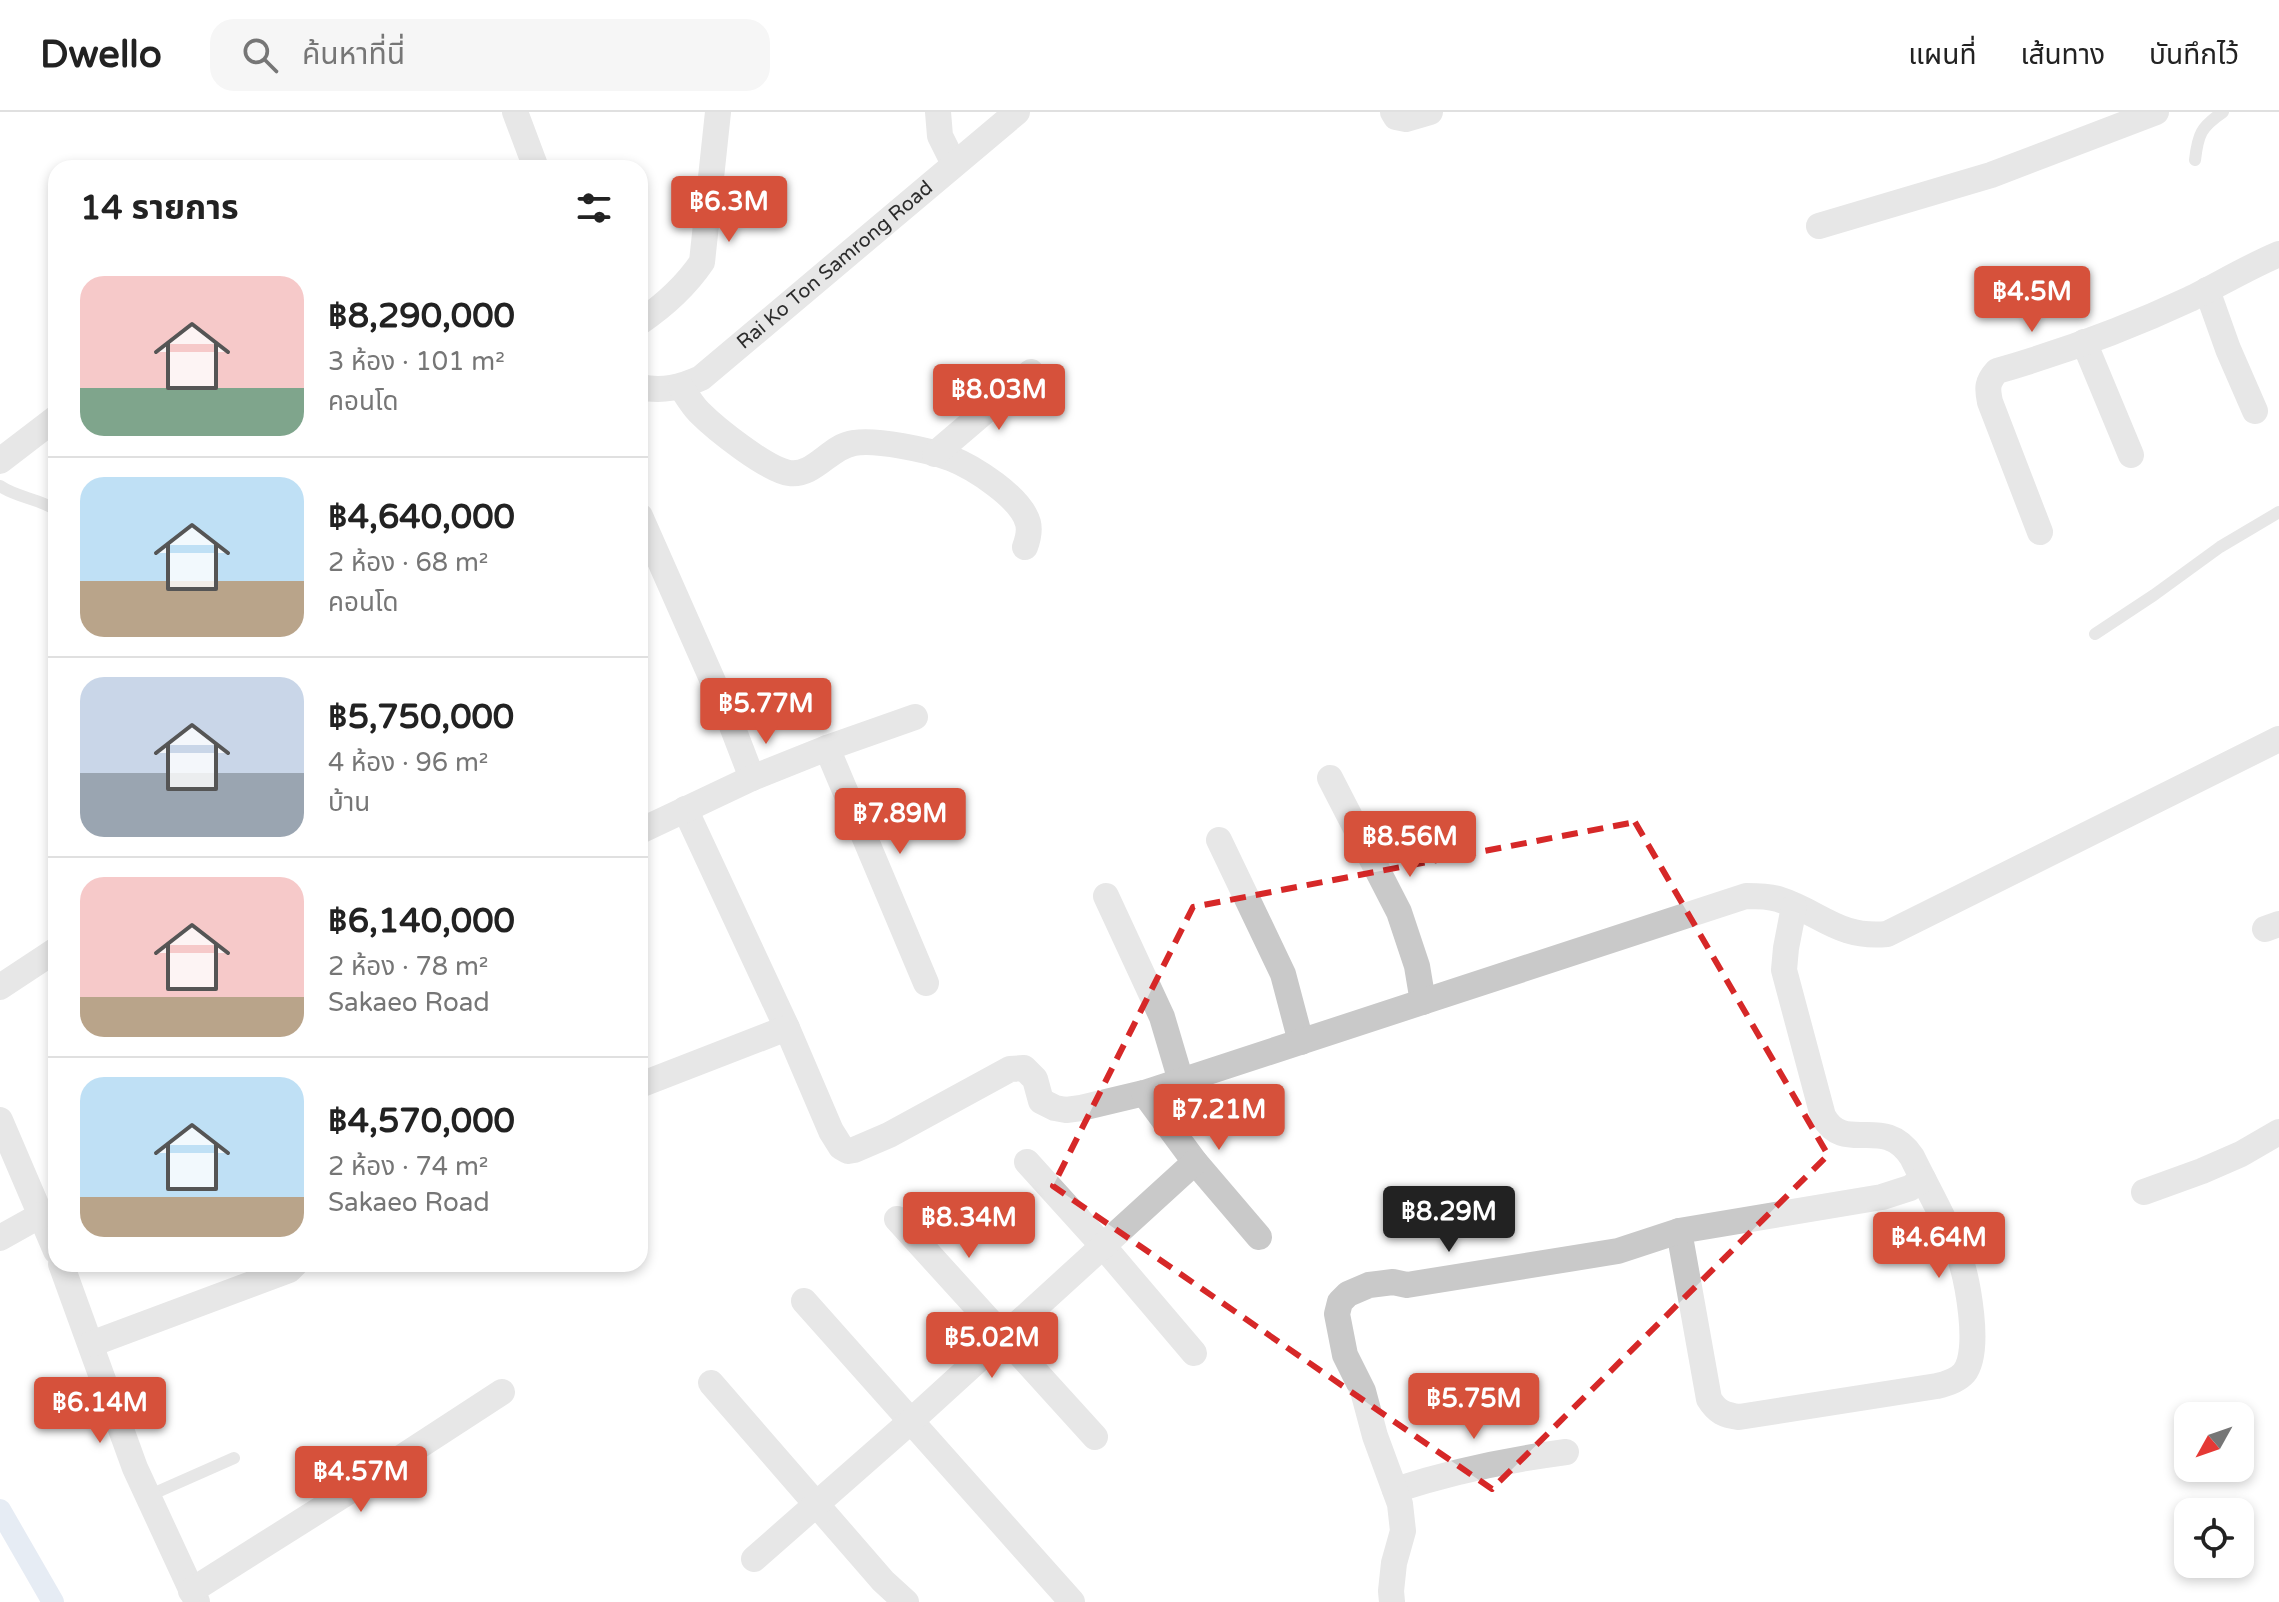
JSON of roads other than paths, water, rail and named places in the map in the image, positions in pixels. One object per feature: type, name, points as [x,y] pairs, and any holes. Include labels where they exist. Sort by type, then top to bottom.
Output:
[{"type":"street","points":[[515,112],[533,160]]},
{"type":"street","points":[[648,316],[692,277],[702,262],[718,112]]},
{"type":"street","points":[[938,112],[940,136],[954,164]]},
{"type":"street","name":"Rai Ko Ton Samrong Road","points":[[681,387],[701,378],[1017,112]]},
{"type":"street","points":[[1393,112],[1396,117],[1406,119],[1430,112]]},
{"type":"street","points":[[1819,226],[1991,175],[2156,112]]},
{"type":"street","points":[[2040,532],[1990,402],[1987,388],[1990,379],[1997,371],[2111,333],[2279,254]]},
{"type":"street","points":[[2207,290],[2255,411]]},
{"type":"street","points":[[2084,342],[2131,455]]},
{"type":"street","points":[[935,454],[1031,372]]},
{"type":"street","points":[[648,389],[681,387],[696,410],[724,434],[766,462],[791,474],[803,473],[837,449],[853,443],[879,443],[952,459],[997,486],[1022,510],[1029,524],[1025,547]]},
{"type":"street","points":[[0,461],[48,424]]},
{"type":"street","points":[[648,534],[727,713],[752,778]]},
{"type":"street","points":[[648,827],[752,778],[915,717]]},
{"type":"street","points":[[685,809],[787,1028],[831,1131],[841,1147],[848,1151],[889,1135],[1010,1069],[1024,1068],[1035,1079],[1041,1101],[1066,1110],[1081,1108],[1144,1093],[1746,896],[1778,899],[1850,933],[1870,936],[1887,934],[2279,739]]},
{"type":"street","points":[[827,748],[926,983]]},
{"type":"street","points":[[1330,778],[1399,912],[1417,966],[1423,1002]]},
{"type":"street","points":[[1219,840],[1283,974],[1301,1042]]},
{"type":"street","points":[[1106,896],[1162,1017],[1181,1081]]},
{"type":"street","points":[[1679,1231],[1709,1399],[1716,1411],[1727,1416],[1739,1417],[1937,1386],[1950,1383],[1964,1374],[1970,1363],[1971,1330],[1958,1253],[1912,1157],[1893,1138],[1839,1133],[1823,1116],[1784,970],[1794,907]]},
{"type":"street","points":[[0,987],[48,955]]},
{"type":"street","points":[[648,1082],[787,1028]]},
{"type":"street","points":[[1144,1093],[1195,1162],[1259,1237]]},
{"type":"street","points":[[0,1120],[48,1232]]},
{"type":"street","points":[[2144,1192],[2241,1154],[2279,1132]]},
{"type":"street","points":[[1027,1162],[1194,1353]]},
{"type":"street","points":[[754,1559],[911,1421],[1195,1162]]},
{"type":"street","points":[[1392,1602],[1394,1563],[1403,1531],[1400,1504],[1375,1436],[1363,1391],[1345,1355],[1337,1314],[1340,1302],[1348,1294],[1369,1285],[1393,1282],[1407,1285],[1618,1251],[1679,1231],[1882,1197],[1910,1188],[1923,1179]]},
{"type":"street","points":[[0,1238],[41,1215]]},
{"type":"street","points":[[897,1219],[1095,1437]]},
{"type":"street","points":[[64,1272],[135,1468],[194,1597],[502,1392]]},
{"type":"street","points":[[91,1344],[284,1272]]},
{"type":"street","points":[[804,1301],[1072,1602]]},
{"type":"street","points":[[711,1383],[883,1581],[906,1602]]},
{"type":"street","points":[[1395,1490],[1494,1462],[1566,1452]]},
{"type":"lane","points":[[2195,160],[2197,137],[2211,120],[2223,112]]},
{"type":"lane","points":[[0,486],[48,505]]},
{"type":"lane","points":[[2095,634],[2220,547],[2279,512]]},
{"type":"lane","points":[[148,1496],[234,1458]]},
{"type":"waterway","points":[[0,1510],[53,1602]]}]
